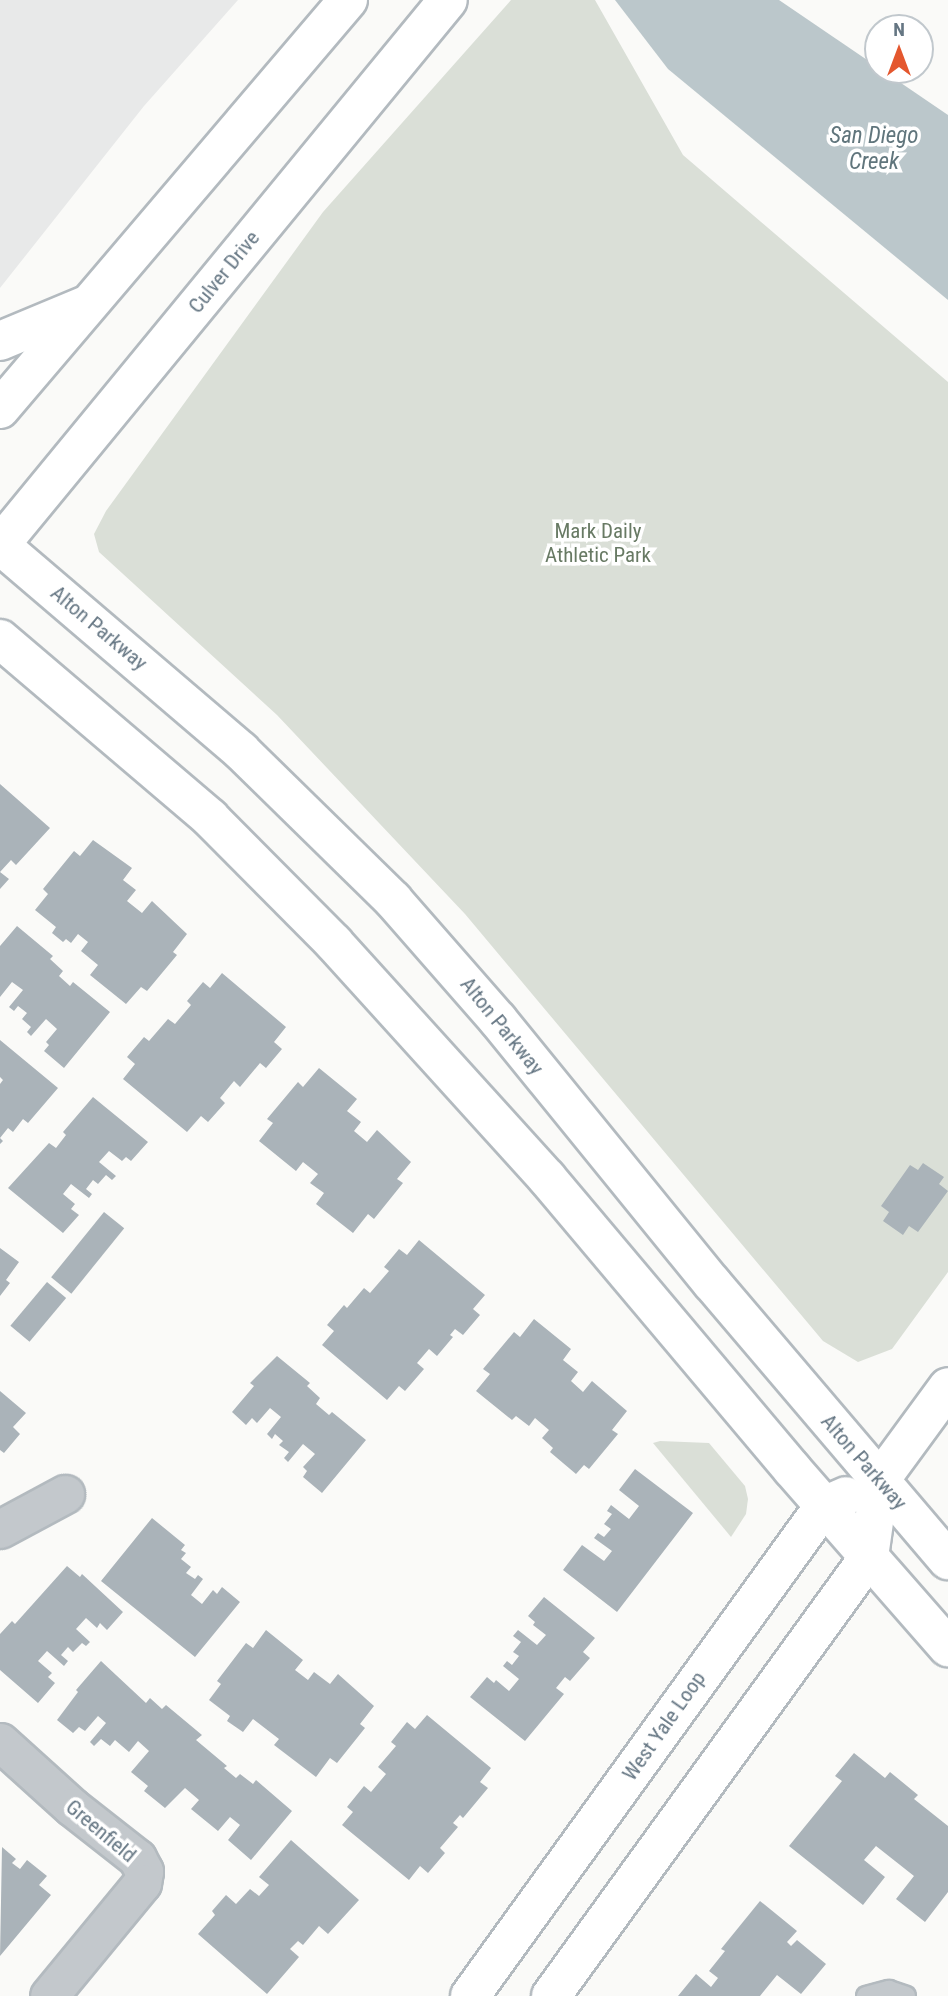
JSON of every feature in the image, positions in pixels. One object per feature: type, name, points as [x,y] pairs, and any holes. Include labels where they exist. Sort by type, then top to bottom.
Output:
[{"type":"main road","points":[[0,409],[348,0]]},
{"type":"main road","name":"Culver Drive","points":[[0,545],[448,0]]},
{"type":"main road","points":[[0,341],[86,305]]},
{"type":"main road","name":"Alton Parkway","points":[[0,545],[241,751],[393,900],[498,1020],[631,1186],[948,1560]]},
{"type":"main road","points":[[0,639],[210,818],[334,943],[547,1178],[824,1506],[948,1647]]},
{"type":"main road","name":"West Yale Loop","points":[[551,1996],[869,1557],[880,1480],[948,1387]]},
{"type":"main road","name":"West Yale Loop","points":[[470,1996],[824,1506],[880,1480]]},
{"type":"street","points":[[0,1529],[65,1494]]},
{"type":"street","name":"Greenfield","points":[[0,1742],[72,1807],[137,1858],[145,1871],[142,1882],[49,1996]]},
{"type":"lane","points":[[866,1996],[889,1990],[906,1996]]},
{"type":"shaded area","points":[[0,0],[238,0],[144,106],[0,288]]},
{"type":"green space","name":"Mark Daily Athletic Park","points":[[511,0],[595,0],[683,155],[948,382],[948,1272],[892,1349],[858,1362],[823,1341],[465,914],[277,715],[99,552],[94,534],[106,511],[323,212]]},
{"type":"green space","points":[[653,1443],[709,1443],[745,1486],[748,1499],[746,1514],[731,1537]]},
{"type":"water","name":"San Diego Creek","points":[[615,0],[779,0],[864,58],[864,84],[902,84],[948,115],[948,300],[668,69]]},
{"type":"building","points":[[0,784],[50,828],[16,865],[11,860],[0,872]]},
{"type":"building","points":[[93,840],[132,868],[123,880],[136,890],[127,901],[142,913],[152,901],[187,934],[173,952],[177,955],[147,991],[141,987],[126,1004],[90,975],[98,965],[81,951],[88,942],[78,934],[71,943],[66,939],[63,942],[52,933],[56,927],[35,910],[48,894],[43,889],[74,851],[80,856]]},
{"type":"building","points":[[0,872],[9,879],[0,889]]},
{"type":"building","points":[[17,926],[53,956],[50,959],[63,971],[59,976],[70,986],[73,982],[110,1012],[64,1068],[44,1051],[49,1045],[46,1042],[57,1029],[46,1019],[31,1036],[27,1032],[31,1027],[22,1019],[27,1013],[18,1006],[14,1011],[9,1007],[23,990],[12,982],[0,997],[0,946]]},
{"type":"building","points":[[222,973],[286,1027],[274,1042],[282,1049],[266,1068],[260,1063],[240,1087],[234,1081],[220,1098],[225,1103],[208,1122],[201,1116],[187,1132],[123,1079],[135,1064],[127,1057],[144,1037],[149,1041],[168,1019],[175,1024],[191,1005],[187,1001],[203,982],[210,988]]},
{"type":"building","points":[[0,1040],[58,1088],[28,1123],[23,1119],[13,1132],[8,1128],[0,1138],[0,1084],[3,1080],[0,1077]]},
{"type":"building","points":[[319,1068],[357,1099],[347,1111],[361,1122],[354,1131],[367,1142],[377,1130],[411,1162],[397,1179],[403,1183],[374,1219],[368,1214],[353,1233],[316,1204],[324,1193],[310,1183],[318,1174],[303,1162],[296,1171],[259,1141],[273,1123],[267,1119],[298,1082],[303,1087]]},
{"type":"building","points":[[93,1097],[148,1142],[131,1161],[126,1157],[122,1161],[109,1151],[99,1162],[116,1176],[112,1180],[106,1175],[98,1184],[93,1180],[86,1189],[92,1194],[89,1198],[71,1184],[63,1194],[75,1204],[71,1209],[79,1215],[63,1233],[8,1188],[49,1143],[56,1148],[66,1135],[63,1132]]},
{"type":"building","points":[[923,1163],[944,1177],[939,1184],[948,1191],[918,1232],[909,1226],[903,1235],[883,1221],[889,1212],[881,1206],[910,1165],[918,1170]]},
{"type":"building","points":[[104,1212],[124,1228],[71,1294],[51,1277]]},
{"type":"building","points":[[419,1240],[485,1295],[473,1309],[480,1315],[463,1335],[455,1329],[450,1335],[453,1337],[437,1356],[429,1349],[417,1363],[424,1369],[405,1391],[399,1386],[387,1400],[322,1345],[334,1331],[327,1325],[344,1305],[347,1308],[364,1288],[370,1293],[389,1271],[384,1267],[399,1249],[407,1255]]},
{"type":"building","points":[[0,1248],[19,1262],[6,1280],[10,1283],[0,1296]]},
{"type":"building","points":[[47,1282],[66,1298],[30,1342],[10,1326]]},
{"type":"building","points":[[534,1319],[571,1349],[563,1360],[578,1372],[571,1381],[583,1392],[592,1381],[627,1411],[612,1430],[618,1434],[589,1469],[584,1465],[576,1474],[550,1452],[553,1448],[542,1438],[549,1430],[535,1418],[529,1426],[516,1416],[512,1420],[476,1391],[490,1374],[483,1369],[514,1332],[520,1337]]},
{"type":"building","points":[[277,1356],[310,1383],[307,1386],[320,1398],[316,1404],[329,1415],[332,1412],[366,1440],[322,1493],[303,1477],[307,1471],[303,1467],[315,1454],[303,1444],[288,1462],[284,1458],[289,1452],[279,1445],[283,1441],[275,1434],[272,1439],[267,1434],[281,1417],[270,1408],[257,1423],[252,1418],[246,1425],[232,1412],[254,1386],[250,1383]]},
{"type":"building","points":[[0,1391],[26,1413],[13,1427],[20,1434],[4,1453],[0,1450]]},
{"type":"building","points":[[635,1469],[693,1513],[617,1612],[563,1570],[582,1545],[604,1561],[612,1551],[594,1538],[598,1533],[604,1537],[611,1529],[604,1524],[612,1514],[607,1511],[611,1505],[629,1519],[639,1506],[619,1490]]},
{"type":"building","points":[[152,1518],[185,1545],[181,1550],[186,1553],[181,1559],[191,1567],[186,1573],[195,1579],[198,1575],[203,1579],[191,1595],[202,1604],[213,1590],[217,1594],[222,1587],[240,1602],[195,1657],[101,1581]]},
{"type":"building","points":[[67,1566],[80,1577],[82,1574],[123,1612],[107,1630],[100,1623],[97,1628],[86,1618],[76,1629],[90,1642],[86,1646],[82,1643],[73,1652],[68,1647],[61,1655],[68,1661],[64,1666],[47,1651],[38,1661],[52,1673],[48,1677],[55,1683],[38,1703],[0,1670],[0,1634],[12,1621],[15,1624]]},
{"type":"building","points":[[544,1597],[595,1638],[583,1652],[590,1658],[570,1681],[565,1677],[556,1688],[564,1694],[525,1741],[470,1697],[487,1677],[494,1683],[496,1680],[509,1691],[519,1679],[503,1666],[507,1661],[512,1665],[519,1656],[513,1652],[521,1642],[513,1636],[518,1630],[537,1645],[546,1635],[533,1625],[535,1622],[528,1616]]},
{"type":"building","points":[[266,1630],[303,1660],[295,1670],[308,1680],[314,1672],[330,1684],[338,1674],[374,1706],[360,1724],[365,1728],[337,1763],[330,1758],[316,1777],[274,1745],[279,1739],[253,1719],[243,1732],[227,1721],[230,1716],[209,1700],[221,1684],[217,1681],[246,1643],[253,1648]]},
{"type":"building","points":[[101,1661],[146,1703],[150,1698],[162,1709],[166,1705],[202,1735],[196,1740],[227,1766],[224,1768],[236,1778],[240,1774],[253,1784],[256,1780],[292,1811],[251,1860],[228,1840],[240,1825],[230,1817],[218,1831],[191,1809],[199,1800],[185,1788],[165,1808],[144,1791],[148,1786],[131,1772],[149,1751],[138,1741],[129,1752],[115,1740],[110,1746],[101,1739],[94,1746],[90,1742],[106,1723],[98,1716],[85,1731],[79,1727],[73,1733],[57,1720],[78,1692],[76,1690]]},
{"type":"building","points":[[427,1715],[491,1768],[480,1782],[488,1788],[463,1818],[460,1815],[453,1823],[458,1827],[440,1848],[445,1853],[428,1873],[420,1866],[409,1880],[342,1825],[353,1812],[347,1807],[364,1786],[371,1792],[386,1774],[378,1767],[396,1746],[391,1742],[407,1722],[415,1729]]},
{"type":"building","points":[[854,1753],[885,1778],[890,1772],[918,1795],[914,1799],[948,1826],[948,1892],[925,1922],[896,1899],[914,1876],[876,1846],[864,1860],[885,1877],[863,1905],[789,1846],[842,1781],[835,1776]]},
{"type":"building","points":[[291,1840],[359,1900],[328,1934],[319,1926],[303,1945],[298,1941],[290,1949],[299,1957],[267,1994],[198,1934],[215,1915],[212,1911],[226,1895],[236,1904],[250,1889],[259,1896],[269,1885],[259,1877]]},
{"type":"building","points":[[2,1847],[16,1859],[12,1863],[20,1869],[27,1860],[47,1876],[39,1885],[51,1895],[0,1956]]},
{"type":"building","points":[[760,1901],[797,1931],[787,1942],[791,1946],[797,1940],[826,1964],[801,1994],[777,1975],[760,1996],[678,1996],[696,1974],[711,1987],[718,1978],[709,1971],[725,1951],[721,1949]]}]
